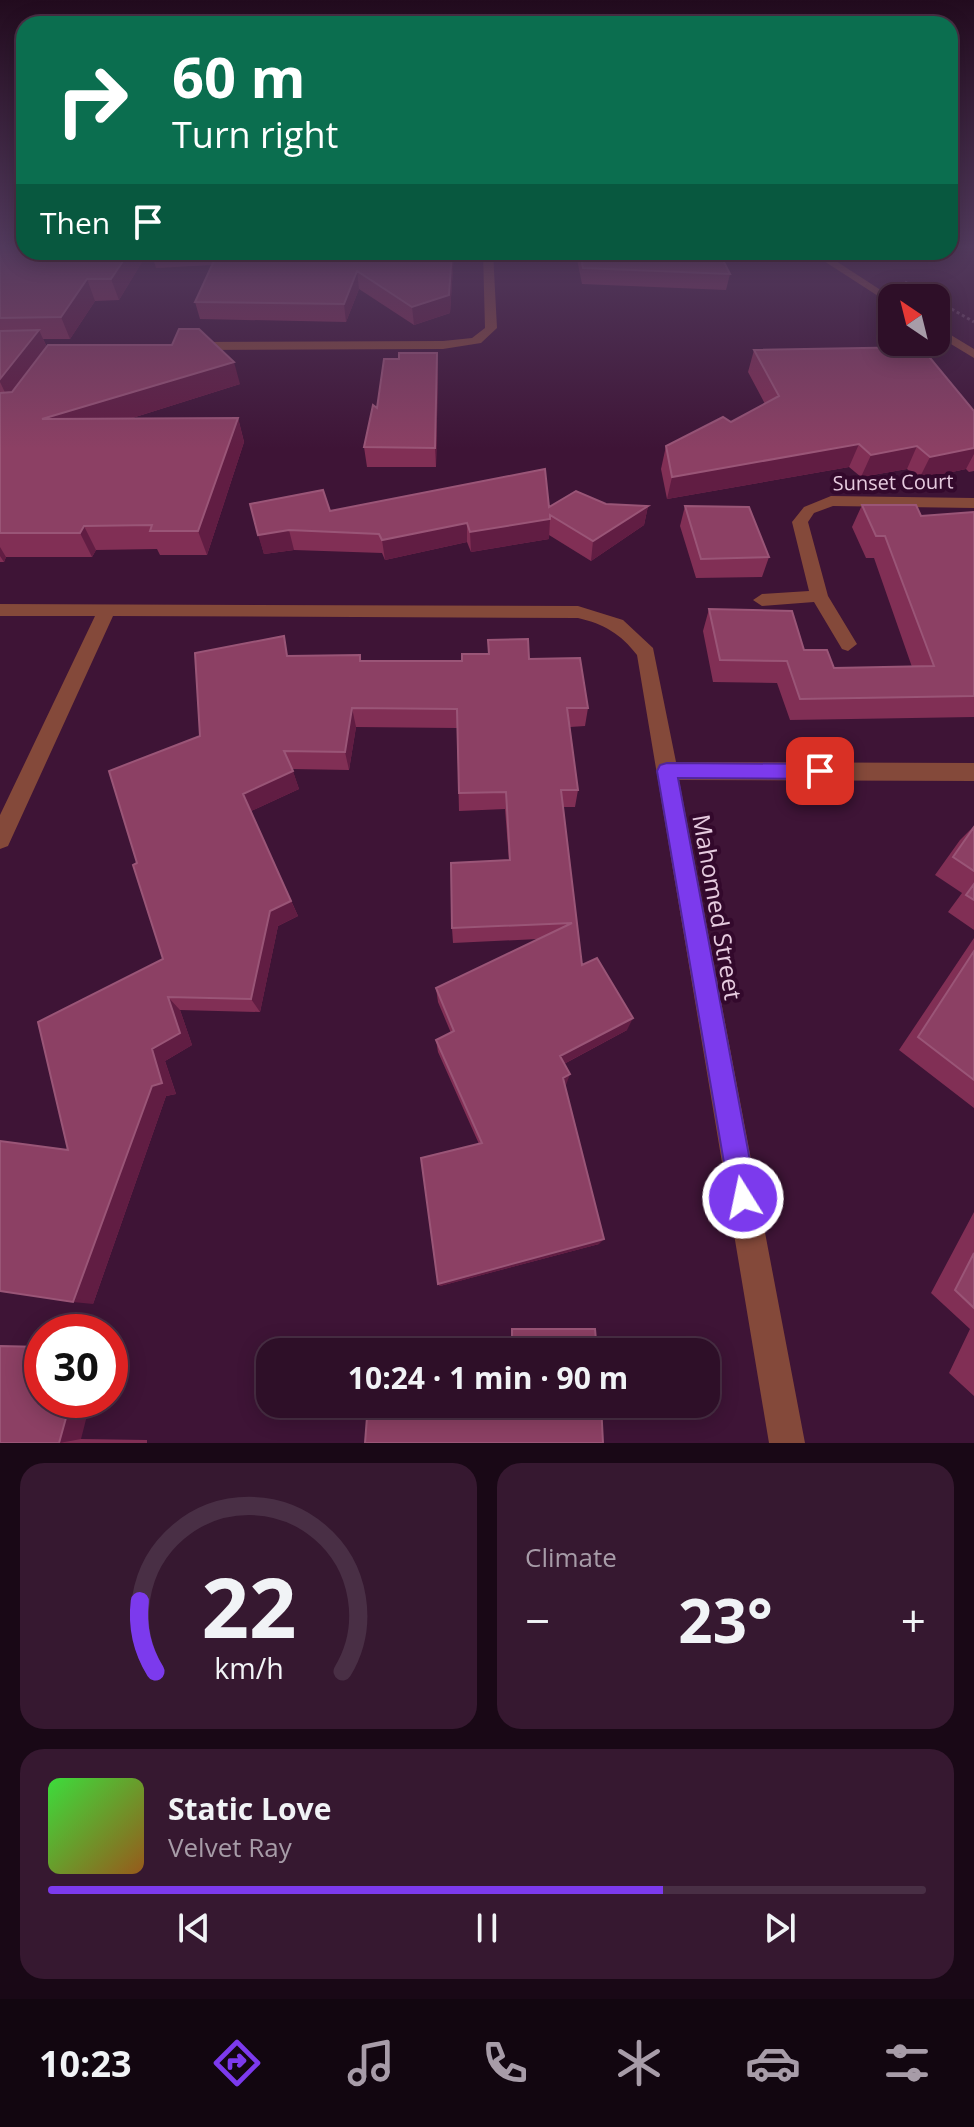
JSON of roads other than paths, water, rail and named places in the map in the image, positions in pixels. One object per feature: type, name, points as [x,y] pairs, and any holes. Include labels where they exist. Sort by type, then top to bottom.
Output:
[{"type":"street","points":[[179,346],[443,345],[477,340],[488,335],[490,314]]},
{"type":"street","points":[[950,339],[974,354]]},
{"type":"street","name":"Sunset Court","points":[[848,644],[819,596],[800,522],[809,510],[831,501],[974,503]]},
{"type":"street","points":[[762,600],[819,596]]},
{"type":"street","name":"Mahomed Street","points":[[0,610],[578,612],[605,618],[629,631],[646,653],[787,1443]]},
{"type":"street","points":[[0,839],[107,610]]},
{"type":"street","points":[[667,771],[974,772]]}]
